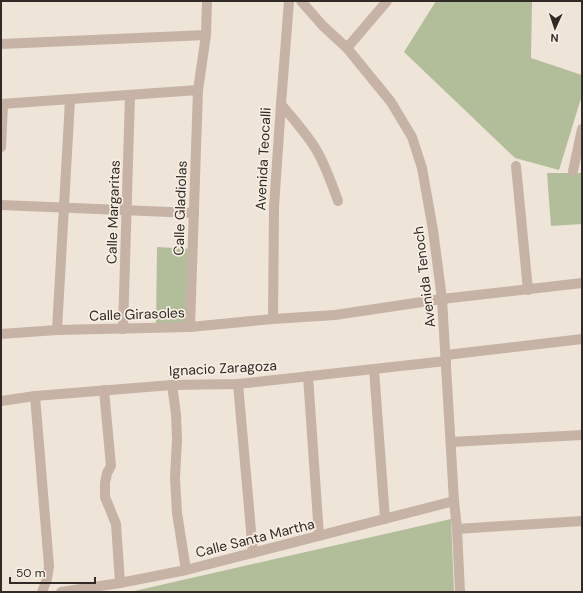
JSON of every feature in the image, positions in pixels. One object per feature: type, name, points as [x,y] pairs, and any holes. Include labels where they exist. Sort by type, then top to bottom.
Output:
[{"type":"street","name":"Calle Gladiolas","points":[[190,327],[198,90],[206,35],[207,1]]},
{"type":"street","name":"Avenida Teocalli","points":[[273,319],[274,207],[289,1]]},
{"type":"street","name":"Avenida Tenoch","points":[[301,1],[323,26],[347,48],[391,102],[412,137],[422,168],[433,230],[442,299],[460,592]]},
{"type":"street","points":[[347,48],[388,1]]},
{"type":"street","points":[[1,44],[206,35]]},
{"type":"street","points":[[1,147],[2,104],[198,90]]},
{"type":"street","name":"Calle Margaritas","points":[[123,329],[130,95]]},
{"type":"street","points":[[57,330],[70,100]]},
{"type":"street","points":[[281,104],[318,152],[330,178],[338,201]]},
{"type":"street","points":[[573,171],[582,129]]},
{"type":"street","points":[[516,166],[528,290]]},
{"type":"street","points":[[1,205],[194,213]]},
{"type":"street","name":"Calle Girasoles","points":[[1,334],[57,330],[190,327],[335,315],[442,299],[582,283]]},
{"type":"street","name":"Ignacio Zaragoza","points":[[1,401],[35,396],[172,385],[238,384],[374,369],[582,339]]},
{"type":"street","points":[[374,369],[385,519]]},
{"type":"street","points":[[308,376],[318,536]]},
{"type":"street","points":[[238,384],[253,553]]},
{"type":"street","points":[[172,385],[176,414],[175,478],[177,513],[186,570]]},
{"type":"street","points":[[104,390],[111,466],[107,472],[105,483],[106,497],[116,524],[120,583]]},
{"type":"street","points":[[35,396],[49,566],[47,579],[42,592]]},
{"type":"street","points":[[451,442],[582,435]]},
{"type":"street","name":"Calle Santa Martha","points":[[60,592],[120,583],[186,570],[454,501]]},
{"type":"street","points":[[457,529],[582,521]]},
{"type":"green space","points":[[436,1],[532,1],[531,58],[582,75],[582,95],[559,170],[515,158],[404,52]]},
{"type":"green space","points":[[547,173],[582,173],[582,224],[551,226]]},
{"type":"green space","points":[[157,247],[192,249],[189,326],[156,326]]},
{"type":"green space","points":[[451,519],[454,592],[130,592]]}]
